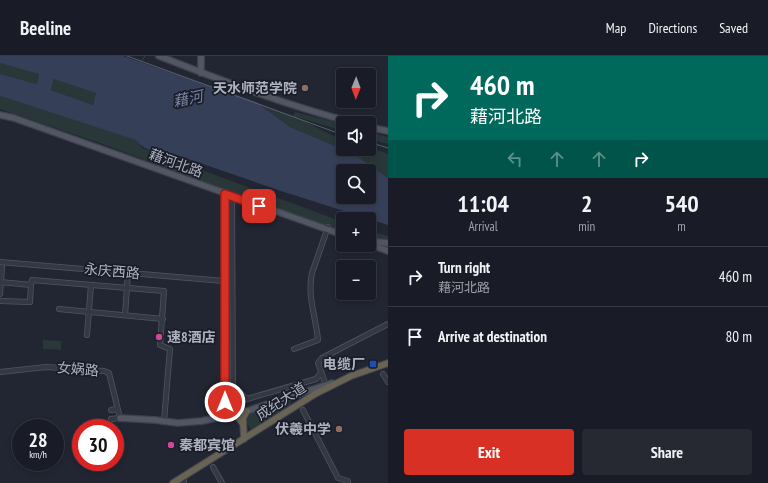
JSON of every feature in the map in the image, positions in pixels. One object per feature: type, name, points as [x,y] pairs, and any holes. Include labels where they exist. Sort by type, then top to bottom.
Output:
[{"type":"highway","name":"成纪大道","points":[[182,482],[318,396],[351,378],[388,364]]},
{"type":"highway","name":"成纪大道","points":[[173,483],[315,394],[341,380],[388,364]]},
{"type":"highway","points":[[244,439],[243,424],[247,411]]},
{"type":"highway","points":[[233,415],[238,417],[243,424]]},
{"type":"main road","points":[[159,56],[271,98],[336,118]]},
{"type":"main road","points":[[201,56],[201,73]]},
{"type":"main road","name":"藉河北路","points":[[0,113],[225,194],[336,230]]},
{"type":"main road","name":"藉河北路","points":[[0,113],[15,116],[336,232]]},
{"type":"main road","points":[[376,128],[388,131]]},
{"type":"main road","points":[[376,243],[387,246]]},
{"type":"main road","points":[[376,245],[387,246]]},
{"type":"main road","points":[[376,247],[388,251]]},
{"type":"main road","points":[[120,418],[182,423],[202,421],[247,411],[351,378]]},
{"type":"street","points":[[225,194],[225,417]]},
{"type":"street","points":[[232,196],[233,415]]},
{"type":"street","points":[[294,349],[318,340],[310,299],[310,281],[327,228]]},
{"type":"street","points":[[0,294],[1,265]]},
{"type":"street","name":"永庆西路","points":[[1,265],[224,281]]},
{"type":"street","points":[[125,315],[128,273]]},
{"type":"street","points":[[0,301],[30,302],[32,280],[164,291],[160,345],[170,349],[164,421]]},
{"type":"street","points":[[0,282],[31,285]]},
{"type":"street","points":[[87,335],[91,285]]},
{"type":"street","points":[[59,309],[163,319]]},
{"type":"street","points":[[326,385],[318,363],[322,358],[388,324]]},
{"type":"street","name":"女娲路","points":[[0,372],[46,367],[104,371],[110,375],[120,418]]},
{"type":"street","points":[[233,386],[246,399],[316,379],[321,373]]},
{"type":"street","points":[[383,374],[388,382]]},
{"type":"street","points":[[110,410],[117,409]]},
{"type":"street","points":[[303,410],[338,478],[348,481],[348,483]]},
{"type":"street","points":[[111,419],[120,418]]},
{"type":"street","points":[[213,467],[222,483]]},
{"type":"shaded area","points":[[0,63],[39,73],[37,84],[0,74]]},
{"type":"shaded area","points":[[55,78],[96,93],[93,105],[51,90]]},
{"type":"shaded area","points":[[0,96],[137,140],[142,148],[336,219],[336,229],[215,186],[103,144],[0,109]]},
{"type":"shaded area","points":[[256,102],[293,116],[295,112],[336,122],[336,129],[297,117],[336,136],[336,146],[290,127]]},
{"type":"shaded area","points":[[376,134],[388,137],[388,144],[376,141]]},
{"type":"shaded area","points":[[376,150],[388,154],[388,178],[376,170],[376,164],[368,164],[357,156],[376,156]]},
{"type":"shaded area","points":[[376,233],[388,236],[388,246],[376,242]]},
{"type":"shaded area","points":[[43,340],[61,341],[61,350],[43,349]]},
{"type":"shaded area","points":[[290,401],[292,406],[252,431],[247,424],[247,414]]},
{"type":"water","name":"藉河","points":[[0,56],[123,56],[256,102],[290,127],[336,146],[336,156],[357,156],[368,164],[336,164],[336,204],[376,204],[376,170],[388,178],[388,225],[376,221],[376,212],[347,212],[168,152],[147,149],[136,140],[0,96],[0,74],[37,84],[39,74],[0,63]],"holes":[[[54,79],[96,93],[93,105],[51,90]]]},
{"type":"waterway","points":[[141,62],[145,56]]},
{"type":"tram line","points":[[127,56],[336,132]]},
{"type":"tram line","points":[[376,144],[388,148]]},
{"type":"place","name":"天水师范学院","points":[[305,88]]},
{"type":"place","name":"速8酒店","points":[[159,337]]},
{"type":"place","name":"电缆厂","points":[[373,364]]},
{"type":"place","name":"伏羲中学","points":[[339,429]]},
{"type":"place","name":"秦都宾馆","points":[[171,445]]},
{"type":"route","points":[[225,402],[225,194],[259,206]]}]
